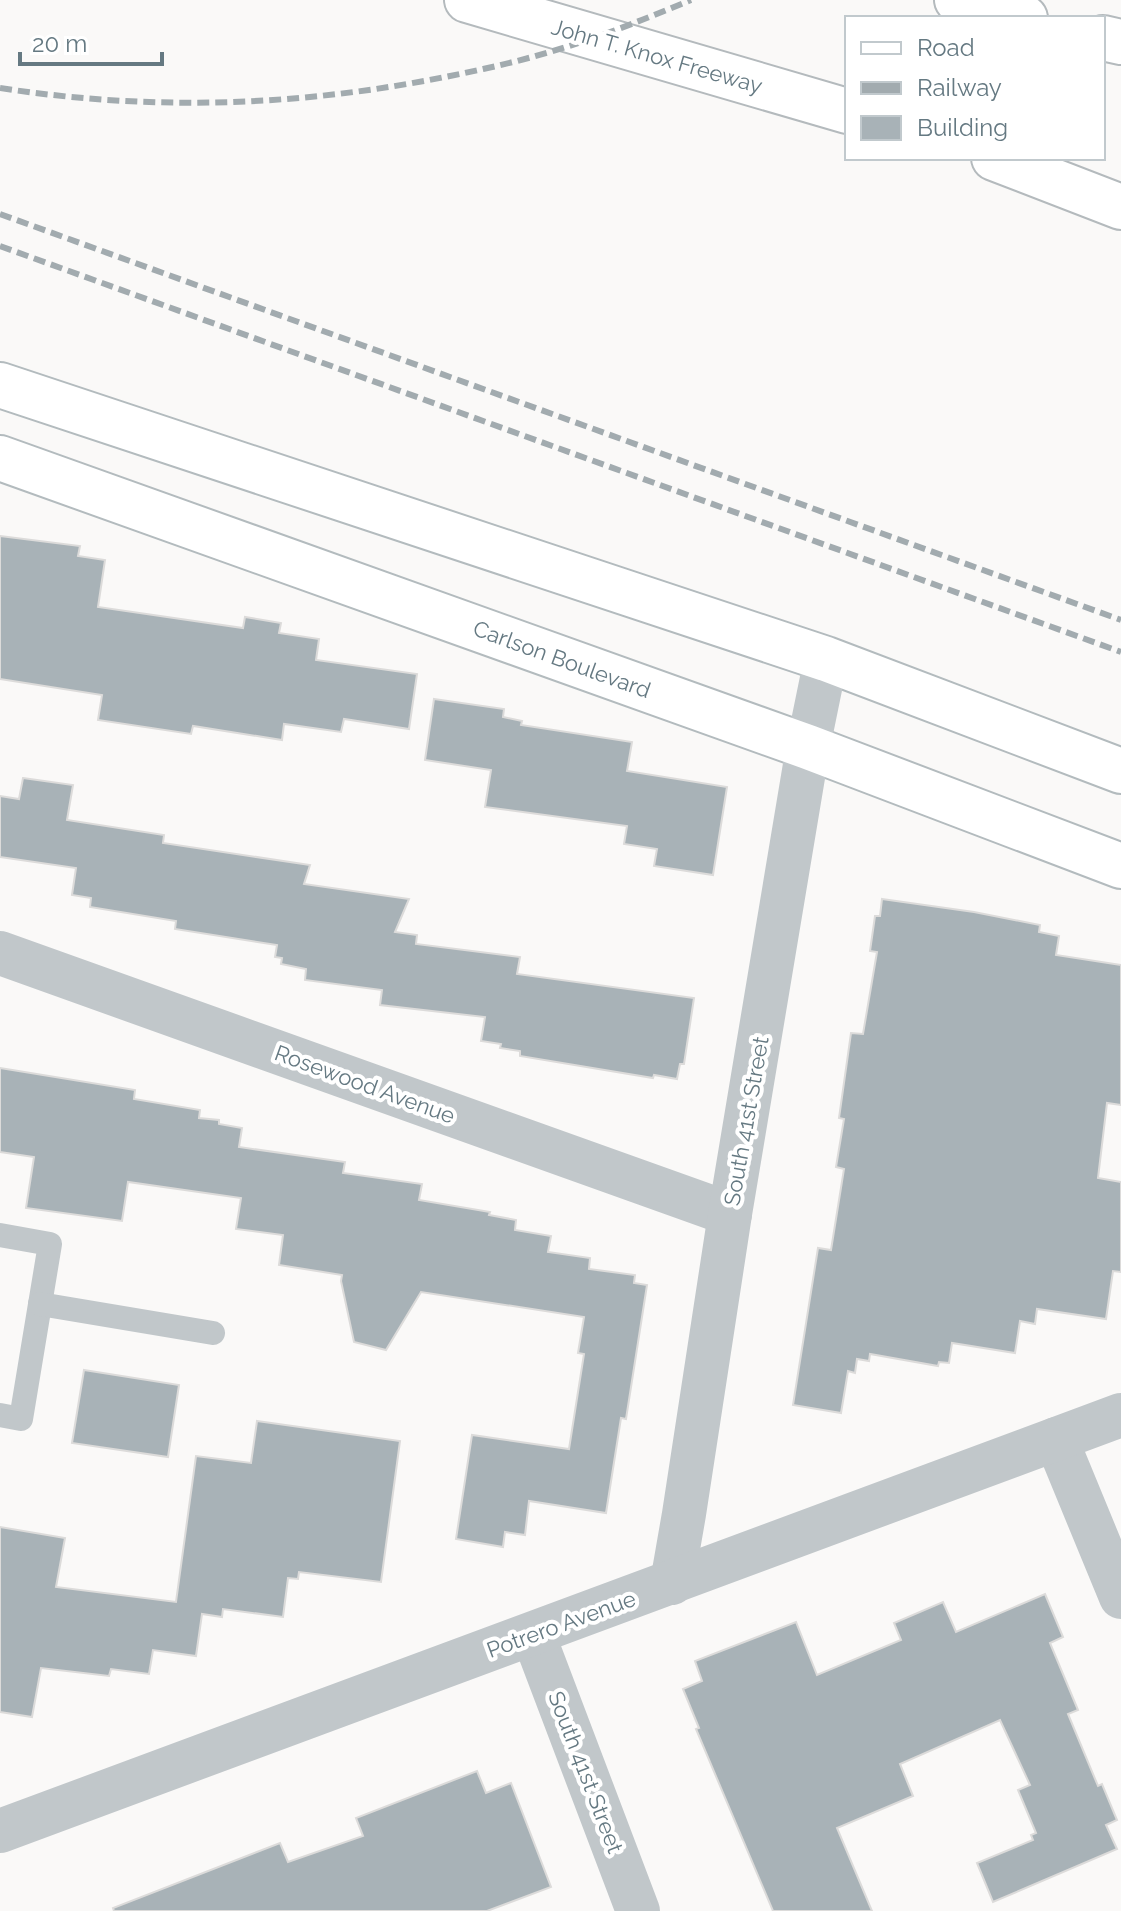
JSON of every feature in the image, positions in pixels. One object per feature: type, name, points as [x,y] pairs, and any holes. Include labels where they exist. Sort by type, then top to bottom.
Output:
[{"type":"main road","name":"John T. Knox Freeway","points":[[467,0],[845,110]]},
{"type":"main road","points":[[957,0],[1017,16]]},
{"type":"main road","points":[[999,160],[1121,207]]},
{"type":"main road","points":[[1021,160],[1121,186]]},
{"type":"main road","points":[[0,385],[826,659],[1121,771]]},
{"type":"main road","name":"Carlson Boulevard","points":[[0,458],[808,747],[1121,866]]},
{"type":"street","name":"South 41st Street","points":[[672,1583],[730,1214],[808,747],[826,659]]},
{"type":"street","name":"Rosewood Avenue","points":[[0,953],[730,1214]]},
{"type":"street","name":"Potrero Avenue","points":[[0,1831],[1121,1415]]},
{"type":"street","points":[[1056,1439],[1121,1595]]},
{"type":"street","name":"South 41st Street","points":[[533,1634],[638,1911]]},
{"type":"lane","points":[[0,1235],[50,1244],[21,1419],[0,1415]]},
{"type":"lane","points":[[40,1304],[213,1333]]},
{"type":"building","points":[[0,536],[80,546],[78,556],[105,560],[98,607],[243,628],[245,617],[281,623],[279,633],[319,639],[316,660],[417,674],[409,729],[344,719],[341,732],[284,724],[282,740],[193,726],[191,734],[98,720],[102,695],[0,679]]},
{"type":"building","points":[[434,699],[504,709],[503,717],[522,721],[521,725],[632,742],[627,771],[727,787],[713,875],[654,866],[657,849],[624,844],[627,826],[485,807],[491,770],[425,760]]},
{"type":"building","points":[[23,778],[73,785],[67,820],[164,835],[163,843],[310,865],[304,884],[409,899],[395,932],[417,935],[416,944],[520,957],[517,974],[694,998],[684,1064],[680,1064],[677,1079],[654,1075],[653,1078],[520,1056],[520,1051],[481,1041],[485,1017],[380,1005],[382,990],[305,980],[306,969],[281,964],[282,958],[275,957],[277,945],[175,929],[176,921],[90,907],[91,898],[72,895],[76,868],[0,857],[0,796],[19,799]]},
{"type":"building","points":[[882,899],[1040,925],[1039,932],[1059,936],[1056,955],[1121,965],[1121,1105],[1107,1103],[1098,1178],[1121,1182],[1121,1272],[1113,1271],[1106,1319],[1037,1309],[1035,1324],[1020,1321],[1015,1353],[952,1343],[949,1363],[939,1362],[938,1366],[870,1354],[869,1361],[857,1359],[855,1373],[848,1371],[841,1413],[793,1405],[818,1248],[831,1250],[844,1169],[836,1167],[844,1119],[839,1118],[851,1033],[863,1034],[877,952],[870,951],[875,916],[880,916]]},
{"type":"building","points":[[0,1068],[135,1090],[134,1099],[200,1110],[199,1118],[219,1120],[219,1124],[242,1128],[239,1147],[345,1162],[343,1173],[422,1184],[419,1200],[490,1212],[489,1215],[516,1220],[515,1230],[551,1236],[548,1252],[590,1258],[589,1269],[635,1275],[634,1283],[647,1285],[626,1419],[621,1418],[606,1513],[529,1501],[525,1535],[505,1532],[503,1547],[456,1539],[472,1435],[569,1449],[584,1354],[578,1353],[584,1317],[421,1292],[386,1350],[354,1342],[342,1275],[279,1265],[283,1235],[236,1229],[241,1198],[128,1182],[122,1221],[26,1208],[34,1157],[0,1152]]},
{"type":"building","points":[[84,1370],[179,1385],[168,1457],[72,1443]]},
{"type":"building","points":[[257,1421],[400,1441],[381,1582],[299,1572],[298,1579],[288,1578],[283,1617],[223,1609],[222,1617],[202,1614],[196,1656],[153,1650],[149,1674],[111,1669],[109,1676],[41,1668],[32,1717],[0,1712],[0,1527],[65,1538],[56,1587],[176,1602],[196,1456],[251,1463]]},
{"type":"building","points":[[1045,1594],[1063,1637],[1050,1643],[1078,1710],[1068,1714],[1098,1786],[1102,1784],[1117,1820],[1106,1825],[1117,1849],[993,1902],[977,1863],[1033,1840],[1031,1835],[1036,1833],[1018,1790],[1030,1785],[1000,1720],[900,1764],[913,1796],[837,1828],[872,1911],[773,1911],[696,1729],[699,1728],[683,1689],[702,1681],[695,1661],[796,1622],[817,1675],[901,1640],[894,1623],[943,1602],[956,1632]]},
{"type":"building","points":[[477,1771],[486,1793],[511,1783],[551,1887],[487,1911],[114,1911],[113,1908],[280,1843],[288,1862],[363,1836],[356,1818]]},
{"type":"railway","points":[[0,88],[107,100],[160,102],[265,100],[371,90],[531,57],[597,37],[691,0]]},
{"type":"railway","points":[[0,214],[1121,620]]},
{"type":"railway","points":[[0,246],[1121,652]]}]
